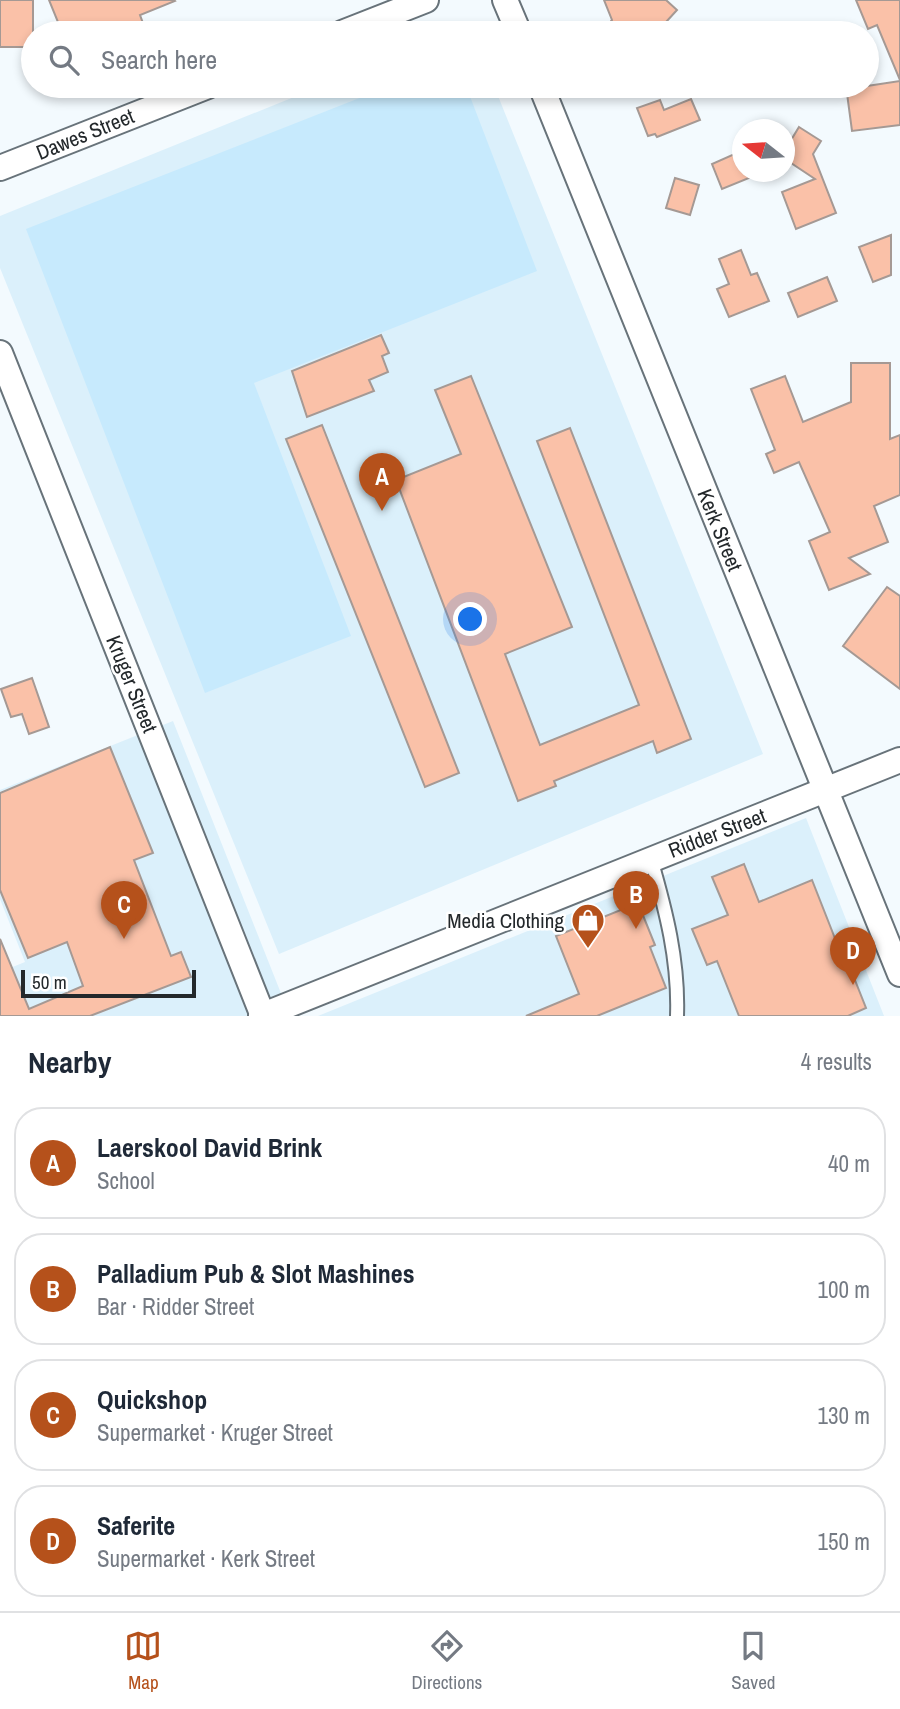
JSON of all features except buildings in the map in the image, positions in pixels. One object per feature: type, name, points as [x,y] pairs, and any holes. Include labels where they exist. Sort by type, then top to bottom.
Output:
[{"type":"street","points":[[372,21],[426,0]]},
{"type":"street","points":[[505,0],[514,21]]},
{"type":"street","name":"Dawes Street","points":[[0,168],[178,98]]},
{"type":"street","name":"Kerk Street","points":[[546,98],[900,975]]},
{"type":"street","name":"Kruger Street","points":[[0,353],[262,1016]]},
{"type":"street","name":"Ridder Street","points":[[262,1016],[900,760]]},
{"type":"lane","points":[[651,859],[669,921],[678,990],[677,1016]]},
{"type":"shaded area","points":[[291,98],[499,98],[763,754],[279,954],[0,268],[0,216]]},
{"type":"shaded area","points":[[359,98],[471,98],[537,271],[254,383],[351,636],[205,693],[26,229]]},
{"type":"shaded area","points":[[173,721],[290,1016],[0,1016],[0,972],[25,962],[0,899],[0,790]]},
{"type":"shaded area","points":[[806,818],[884,1016],[318,1016]]},
{"type":"place","name":"Laerskool David Brink","points":[[382,511]]},
{"type":"place","name":"Palladium Pub & Slot Mashines","points":[[636,929]]},
{"type":"place","name":"Quickshop","points":[[124,939]]},
{"type":"place","name":"Media Clothing","points":[[588,950]]},
{"type":"place","name":"Saferite","points":[[853,985]]}]
